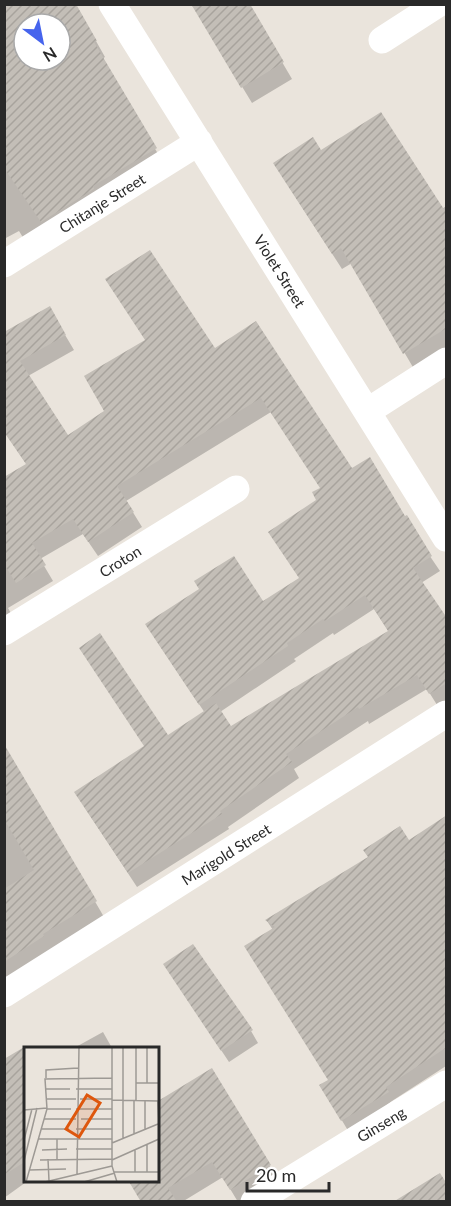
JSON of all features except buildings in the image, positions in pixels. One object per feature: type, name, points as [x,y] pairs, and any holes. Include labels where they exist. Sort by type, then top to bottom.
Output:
[{"type":"street","name":"Violet Street","points":[[112,4],[447,538]]},
{"type":"street","points":[[382,40],[438,4]]},
{"type":"street","name":"Chitanje Street","points":[[4,264],[199,142]]},
{"type":"street","points":[[368,411],[447,361]]},
{"type":"street","name":"Croton","points":[[4,632],[236,489]]},
{"type":"street","name":"Marigold Street","points":[[4,994],[447,714]]},
{"type":"street","name":"Ginseng","points":[[254,1202],[447,1084]]}]
